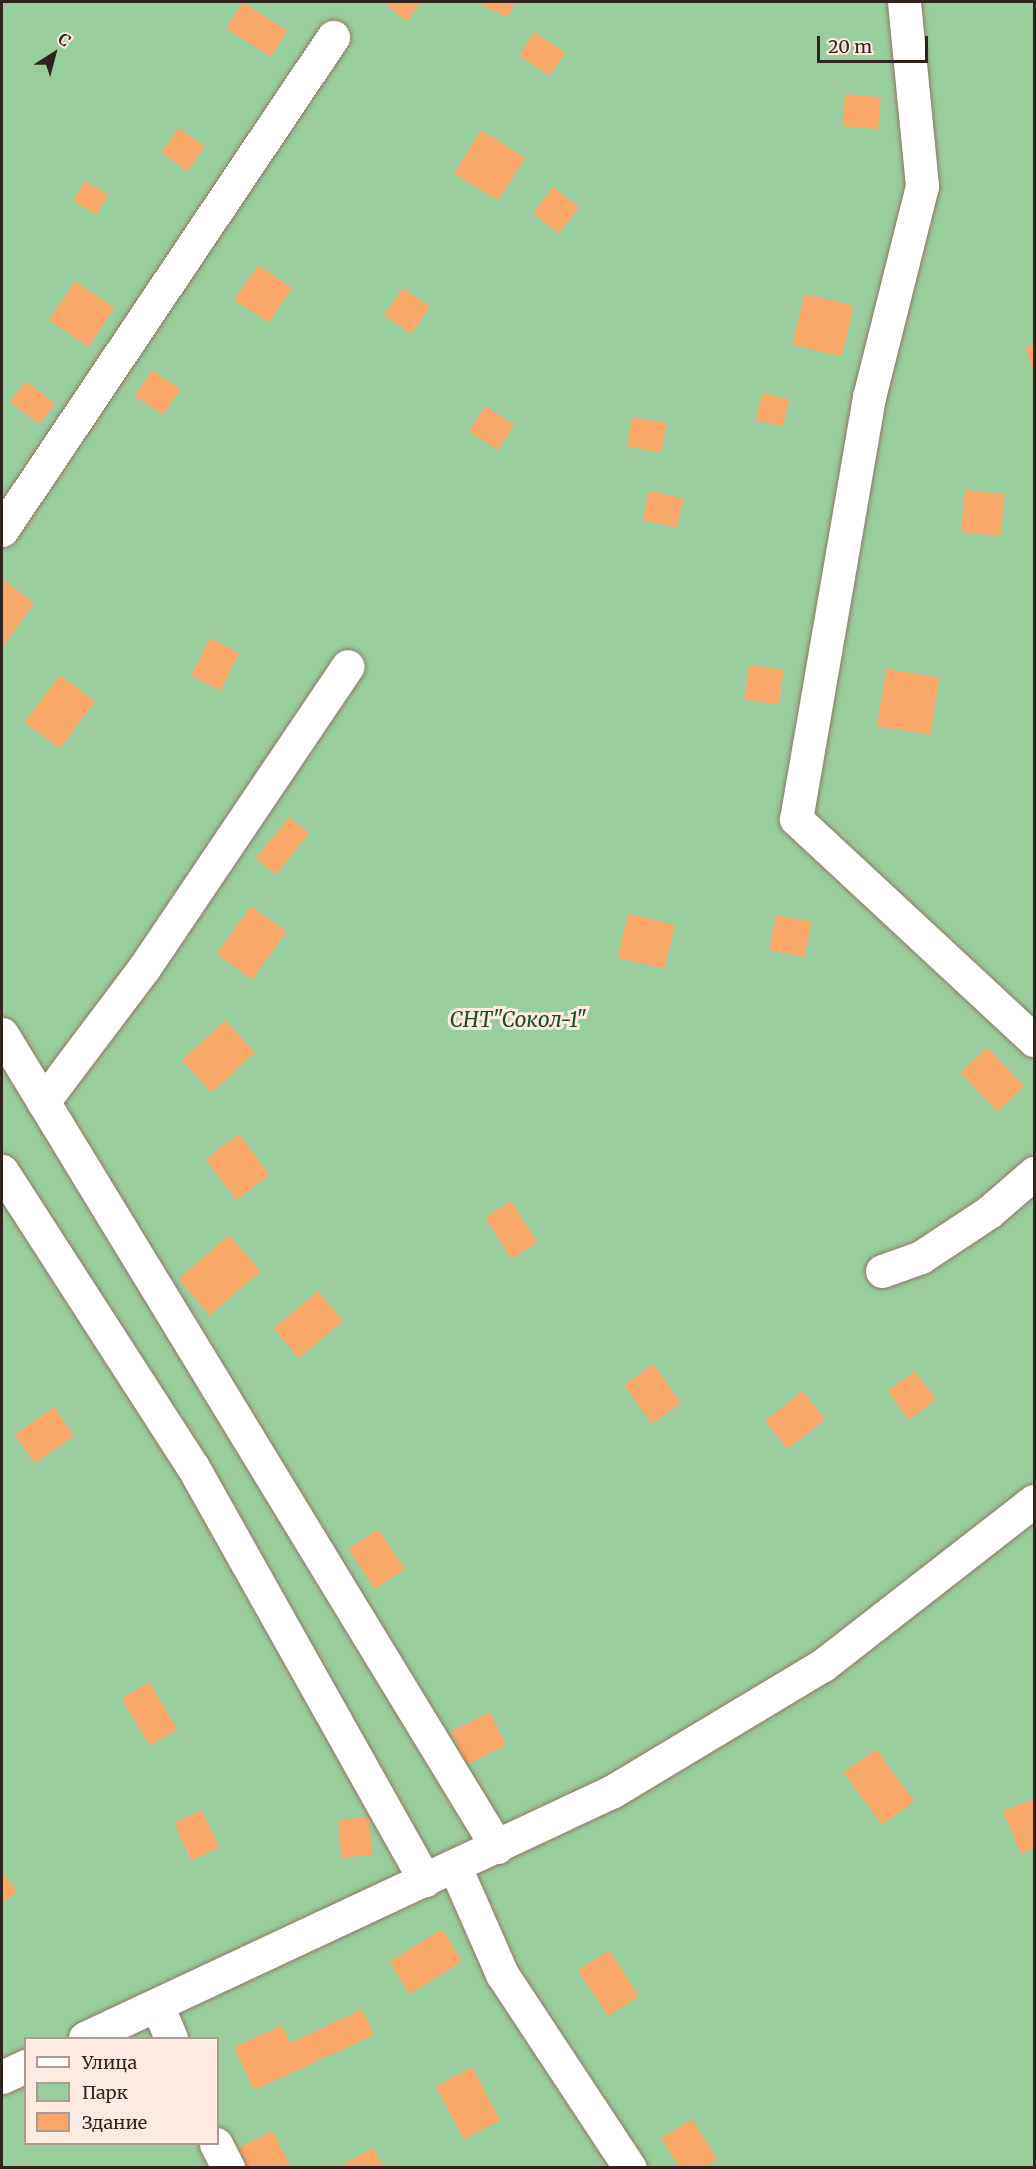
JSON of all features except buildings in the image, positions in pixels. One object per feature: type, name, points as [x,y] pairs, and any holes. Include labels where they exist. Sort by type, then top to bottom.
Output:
[{"type":"street","points":[[903,2],[922,186],[869,397],[796,819],[1035,1040]]},
{"type":"street","points":[[2,530],[333,37]]},
{"type":"street","points":[[42,1102],[144,968],[348,666]]},
{"type":"street","points":[[2,1034],[498,1847]]},
{"type":"street","points":[[2,1171],[194,1467],[502,1974],[630,2168]]},
{"type":"street","points":[[882,1271],[921,1257],[989,1212],[1035,1173]]},
{"type":"street","points":[[87,2037],[498,1847],[613,1791],[823,1665],[1035,1501]]},
{"type":"street","points":[[157,2005],[171,2037]]},
{"type":"street","points":[[2,2077],[24,2067]]},
{"type":"street","points":[[216,2145],[228,2168]]},
{"type":"green space","name":"СНТ\"Сокол-1\"","points":[[2,2],[1034,2],[1034,2167],[2,2168]]}]
